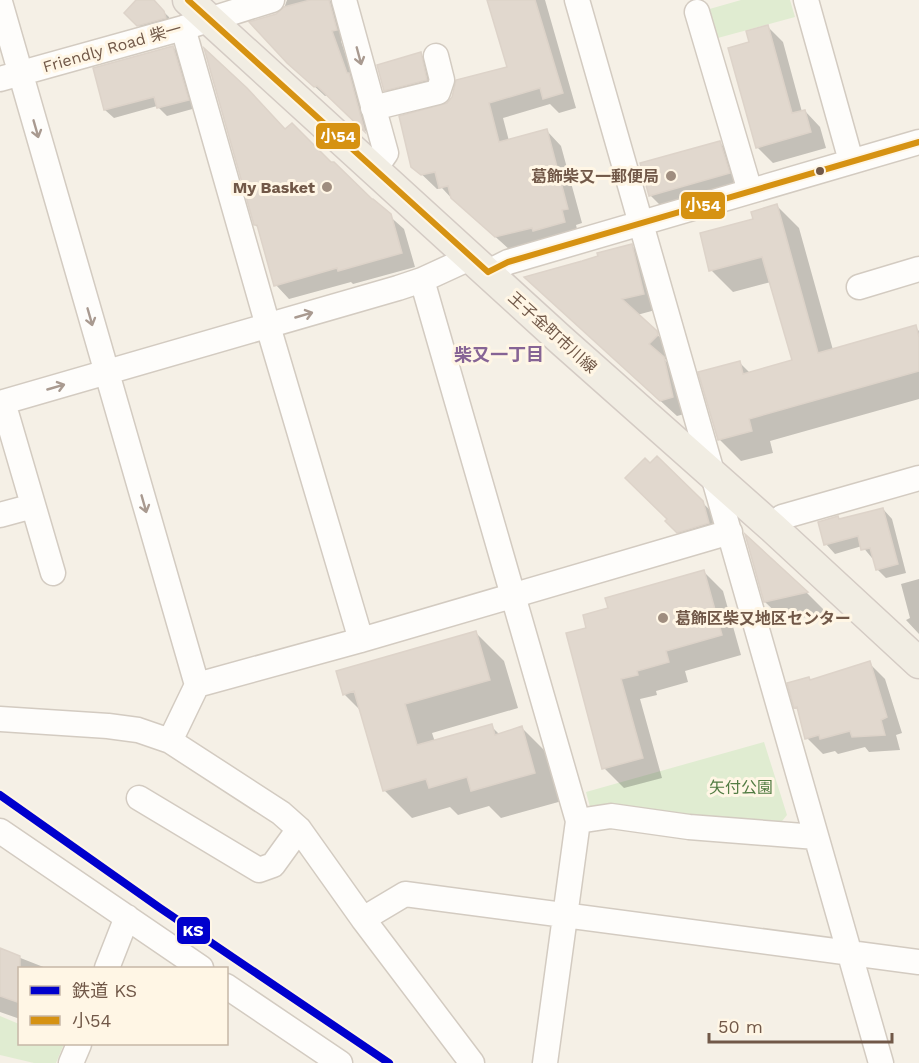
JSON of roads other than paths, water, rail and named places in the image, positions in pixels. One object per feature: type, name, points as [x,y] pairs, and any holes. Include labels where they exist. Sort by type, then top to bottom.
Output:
[{"type":"main road","name":"王子金町市川線","points":[[193,15],[375,169],[919,663]]},
{"type":"street","name":"Friendly Road 柴一","points":[[10,76],[193,15],[272,0]]},
{"type":"street","points":[[344,0],[386,153],[375,169]]},
{"type":"street","points":[[577,0],[881,1063]]},
{"type":"street","points":[[806,0],[851,161]]},
{"type":"street","points":[[0,2],[10,76],[106,372],[197,685],[170,741]]},
{"type":"street","points":[[697,12],[750,190]]},
{"type":"street","points":[[193,15],[268,326],[361,640]]},
{"type":"street","points":[[373,108],[438,92],[442,80],[436,57]]},
{"type":"street","points":[[53,573],[1,402],[422,280],[480,265],[508,262],[919,142]]},
{"type":"street","points":[[858,287],[919,269]]},
{"type":"street","points":[[422,280],[578,820],[545,1063]]},
{"type":"street","points":[[773,528],[782,518],[919,478]]},
{"type":"street","points":[[0,515],[33,506]]},
{"type":"street","points":[[197,685],[361,640],[730,532]]},
{"type":"street","points":[[0,719],[138,730],[170,741],[281,813],[299,829],[363,919],[472,1063]]},
{"type":"street","points":[[139,798],[259,870],[273,865],[299,829]]},
{"type":"street","points":[[578,820],[611,816],[690,827],[816,837]]},
{"type":"street","points":[[0,831],[198,967]]},
{"type":"street","points":[[363,919],[405,894],[919,962]]},
{"type":"street","points":[[108,967],[127,917]]},
{"type":"street","points":[[228,987],[340,1063]]},
{"type":"street","points":[[71,1063],[79,1045]]},
{"type":"rail line","name":"KS","points":[[0,795],[160,908],[389,1063]]},
{"type":"place","name":"葛飾柴又一郵便局","points":[[671,176]]},
{"type":"place","name":"My Basket","points":[[327,187]]},
{"type":"place","name":"葛飾区柴又地区センター","points":[[663,618]]},
{"type":"district","name":"柴又一丁目","points":[[499,355]]},
{"type":"park label","name":"矢付公園","points":[[741,787]]}]
